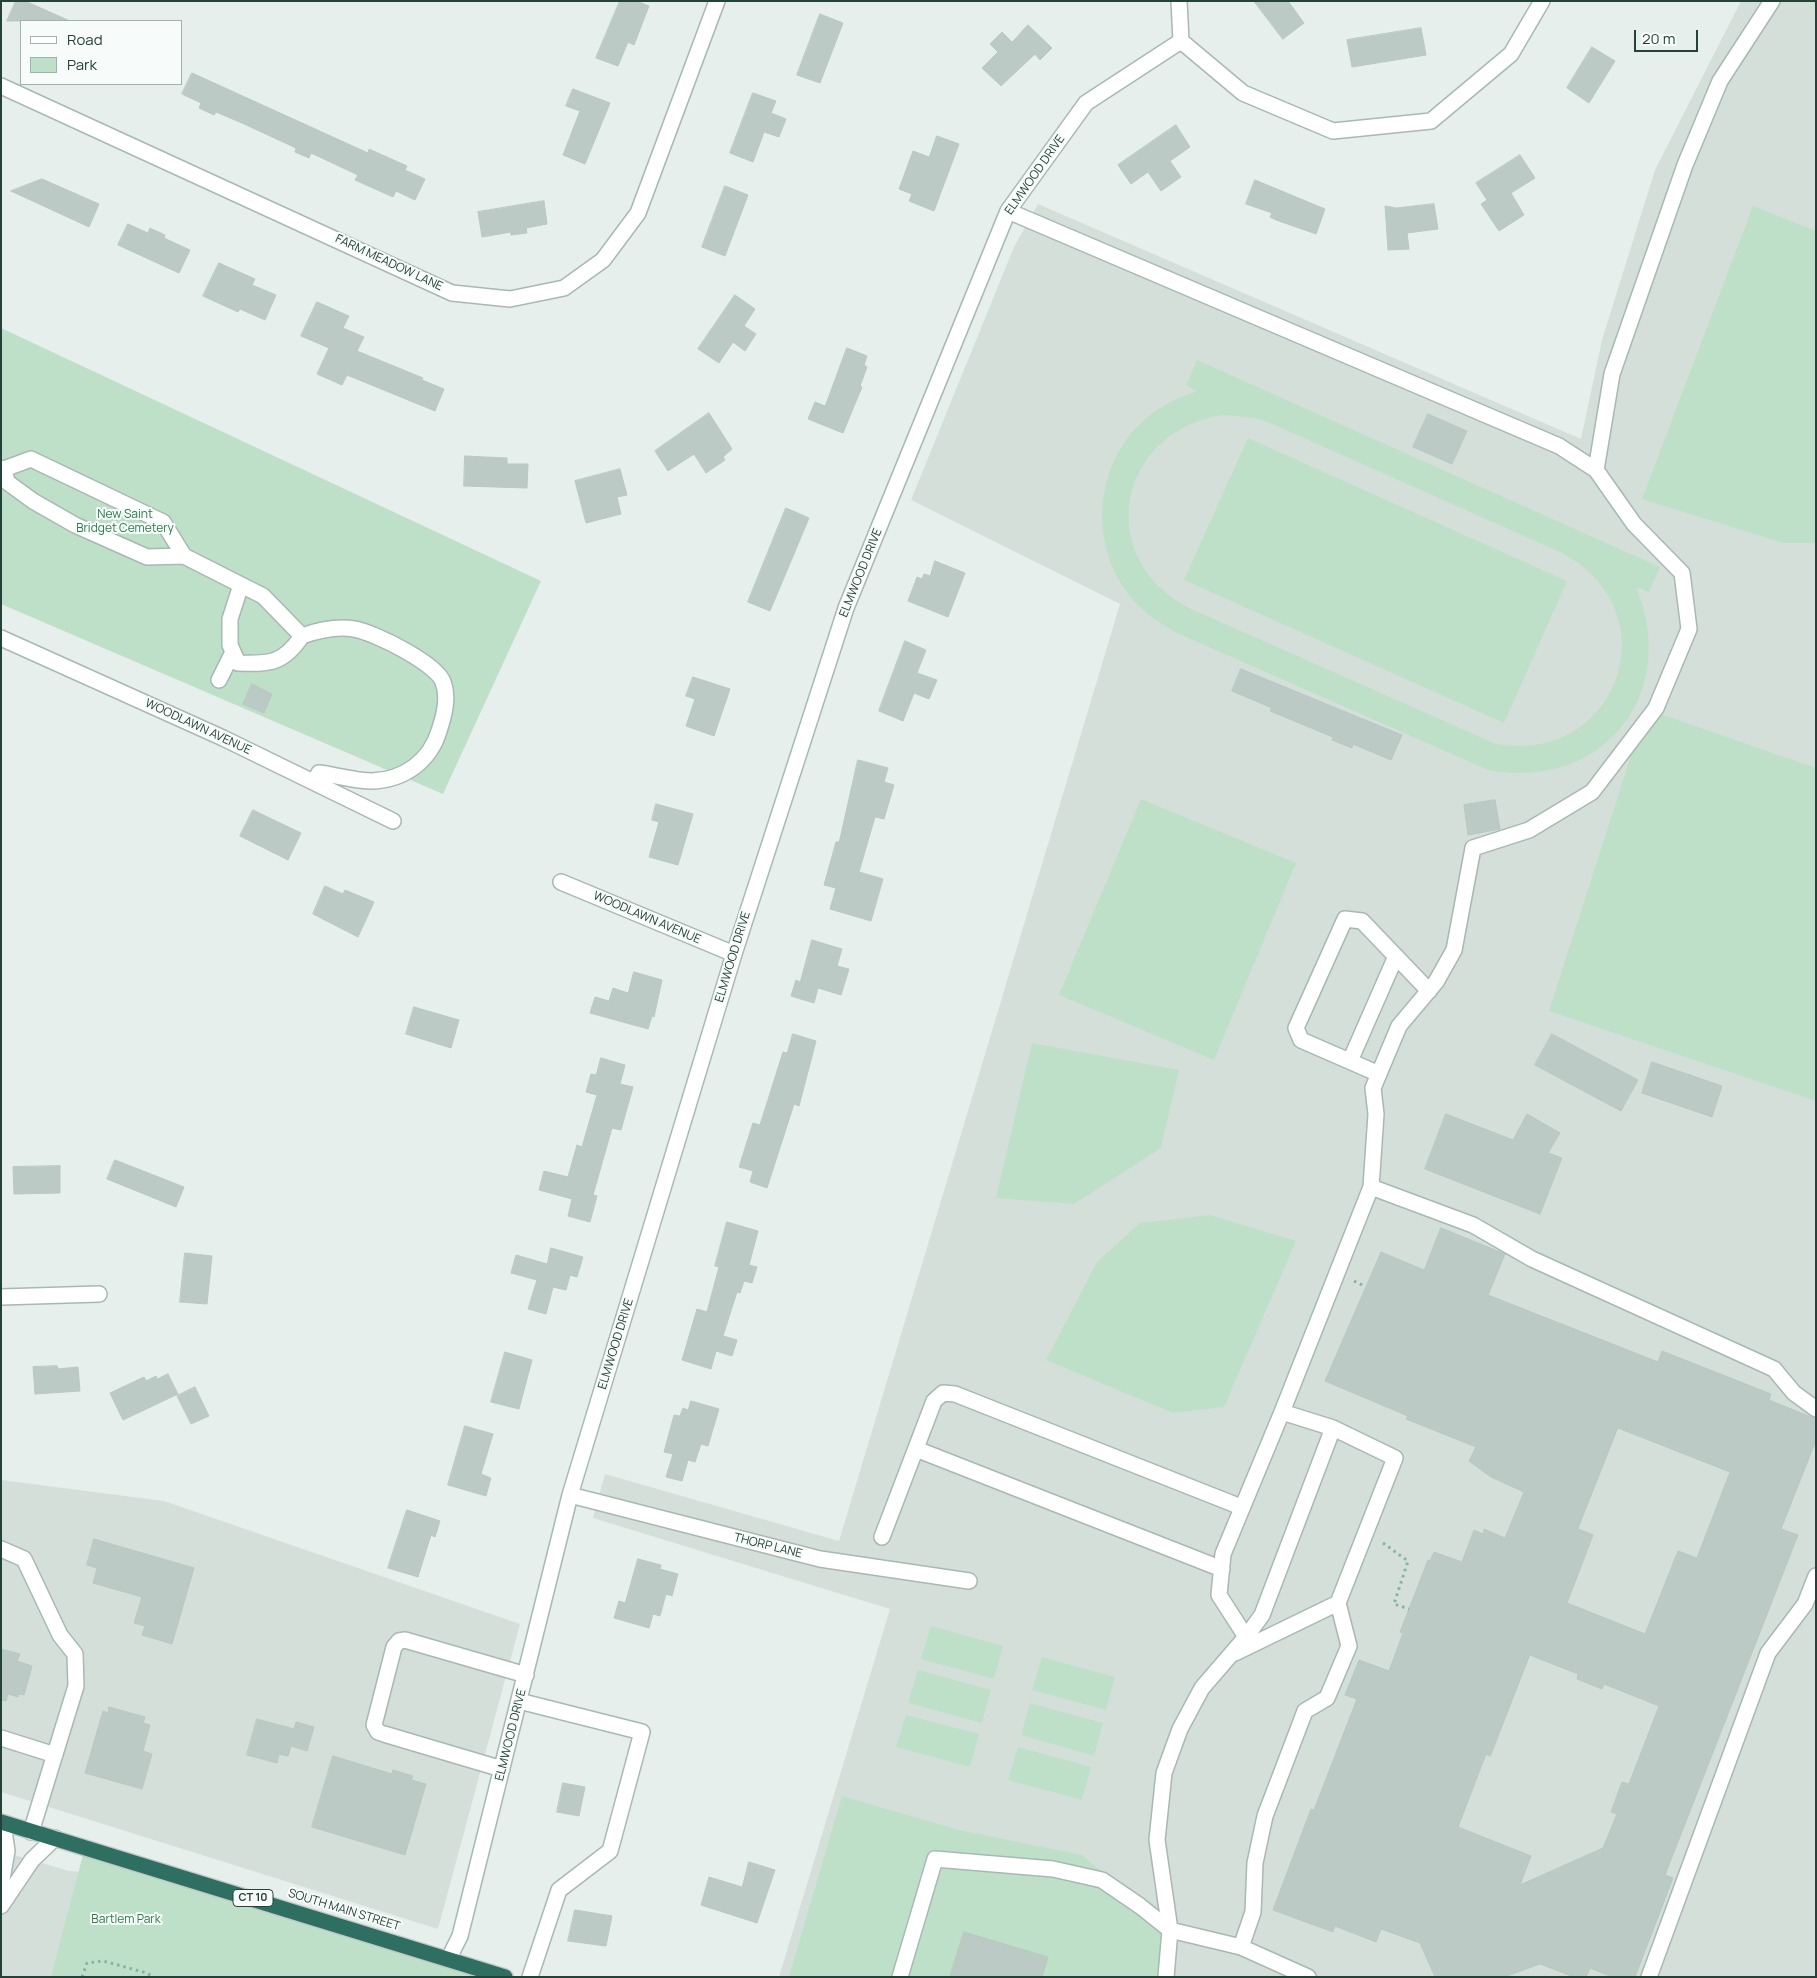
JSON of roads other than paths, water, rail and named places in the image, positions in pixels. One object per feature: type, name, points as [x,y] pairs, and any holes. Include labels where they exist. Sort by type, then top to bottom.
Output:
[{"type":"highway","name":"SOUTH MAIN STREET","points":[[2,1822],[449,1958],[505,1977]]},
{"type":"street","name":"FARM MEADOW LANE","points":[[1,86],[452,293],[510,299],[564,288],[604,260],[638,213],[717,1]]},
{"type":"street","points":[[1179,1],[1181,41],[1243,94],[1333,131],[1431,121],[1511,54],[1542,1]]},
{"type":"street","points":[[1596,470],[1612,374],[1685,165],[1720,81],[1772,1]]},
{"type":"street","name":"ELMWOOD DRIVE","points":[[449,1958],[460,1936],[570,1495],[734,954],[846,608],[1008,211],[1086,103],[1181,41]]},
{"type":"street","points":[[1008,211],[1559,446],[1596,470],[1634,524],[1682,573],[1690,629],[1656,708],[1592,792],[1529,830],[1473,848],[1454,950],[1429,991],[1399,1026],[1373,1088],[1376,1114],[1370,1187],[1282,1412],[1223,1554],[1219,1595],[1246,1637]]},
{"type":"street","points":[[184,556],[163,522],[31,459],[3,468],[7,482],[33,501],[75,525],[147,557],[184,556],[263,596],[302,636]]},
{"type":"street","points":[[240,584],[230,619],[230,645],[238,663],[278,661],[292,651],[302,636],[324,629],[354,629],[386,640],[428,666],[443,681],[446,702],[436,741],[415,769],[386,779],[371,781],[319,773],[314,782]]},
{"type":"street","name":"WOODLAWN AVENUE","points":[[1,638],[223,738],[393,821]]},
{"type":"street","points":[[219,680],[233,652]]},
{"type":"street","name":"WOODLAWN AVENUE","points":[[561,882],[734,954]]},
{"type":"street","points":[[1379,1074],[1301,1040],[1296,1028],[1340,924],[1347,918],[1362,921],[1429,991]]},
{"type":"street","points":[[1350,1061],[1396,956]]},
{"type":"street","points":[[1370,1187],[1473,1225],[1532,1258],[1774,1369],[1794,1393],[1816,1409]]},
{"type":"street","points":[[1,1297],[99,1294]]},
{"type":"street","points":[[882,1537],[934,1401],[943,1393],[955,1394],[1241,1507]]},
{"type":"street","points":[[1242,1947],[1253,1912],[1256,1863],[1265,1816],[1305,1711],[1327,1698],[1350,1646],[1338,1603],[1395,1458],[1333,1428],[1282,1412]]},
{"type":"street","points":[[1166,1977],[1170,1930],[1157,1840],[1164,1774],[1180,1729],[1202,1688],[1246,1637],[1262,1615],[1333,1428]]},
{"type":"street","points":[[916,1449],[1222,1569]]},
{"type":"street","name":"THORP LANE","points":[[570,1495],[820,1559],[970,1581]]},
{"type":"street","points":[[1,1549],[24,1559],[60,1635],[75,1654],[76,1686],[31,1832]]},
{"type":"street","points":[[1649,1977],[1768,1653],[1804,1604],[1816,1576]]},
{"type":"street","points":[[1229,1656],[1338,1603]]},
{"type":"street","points":[[502,1769],[378,1732],[374,1725],[394,1647],[399,1641],[405,1640],[526,1675]]},
{"type":"street","points":[[519,1701],[642,1732],[610,1851],[559,1890],[530,1977]]},
{"type":"street","points":[[1,1738],[54,1755]]},
{"type":"street","points":[[1,1885],[7,1851],[2,1822]]},
{"type":"street","points":[[1,1906],[32,1860],[55,1838]]},
{"type":"street","points":[[900,1977],[935,1859],[1053,1870],[1102,1880],[1140,1906],[1170,1930],[1242,1947],[1308,1977]]},
{"type":"park label","name":"New Saint Bridget Cemetery","points":[[125,522]]},
{"type":"park label","name":"Bartlem Park","points":[[126,1920]]}]
